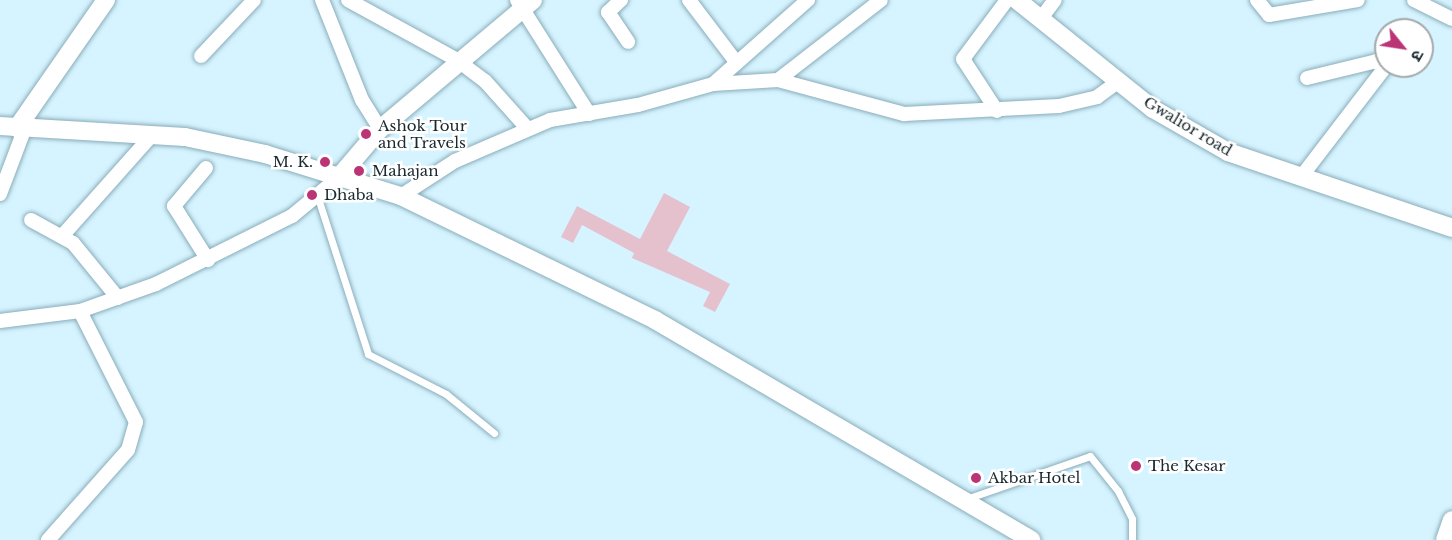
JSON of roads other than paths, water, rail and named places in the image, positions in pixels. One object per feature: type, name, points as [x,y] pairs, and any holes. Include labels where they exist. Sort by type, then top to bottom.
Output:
[{"type":"main road","points":[[9,128],[106,0]]},
{"type":"main road","name":"Gwalior road","points":[[1017,0],[1042,17],[1153,109],[1228,152],[1452,228]]},
{"type":"main road","points":[[339,177],[380,129],[525,3]]},
{"type":"main road","points":[[9,128],[152,135],[265,154],[401,196],[655,320],[966,499],[1032,540]]},
{"type":"main road","points":[[1444,540],[1452,520]]},
{"type":"street","points":[[201,56],[254,0]]},
{"type":"street","points":[[322,0],[362,100],[380,129]]},
{"type":"street","points":[[348,0],[457,60],[527,128]]},
{"type":"street","points":[[621,0],[608,12],[628,42]]},
{"type":"street","points":[[689,0],[736,63]]},
{"type":"street","points":[[712,84],[808,0]]},
{"type":"street","points":[[778,80],[882,0]]},
{"type":"street","points":[[996,111],[963,59],[1007,0]]},
{"type":"street","points":[[1042,17],[1055,0]]},
{"type":"street","points":[[1257,0],[1267,15],[1358,0]]},
{"type":"street","points":[[1417,1],[1452,19]]},
{"type":"street","points":[[525,3],[589,114]]},
{"type":"street","points":[[1301,177],[1384,69],[1377,61],[1307,78]]},
{"type":"street","points":[[401,196],[455,161],[527,128],[712,84],[778,80],[888,112],[996,111],[1086,100],[1119,81]]},
{"type":"street","points":[[0,194],[9,128]]},
{"type":"street","points":[[63,235],[152,135]]},
{"type":"street","points":[[206,168],[174,207],[208,260]]},
{"type":"street","points":[[3,319],[80,311],[118,298],[208,260],[318,198],[339,177]]},
{"type":"street","points":[[31,220],[63,235],[118,298]]},
{"type":"street","points":[[48,540],[128,450],[136,422],[80,311]]},
{"type":"lane","points":[[318,198],[368,354],[446,394],[494,433]]},
{"type":"lane","points":[[966,499],[1090,456],[1118,491],[1131,519],[1132,540]]},
{"type":"place","name":"Ashok Tour and Travels","points":[[366,134]]},
{"type":"place","name":"M. K.","points":[[325,162]]},
{"type":"place","name":"Mahajan","points":[[359,171]]},
{"type":"place","name":"Dhaba","points":[[312,195]]},
{"type":"place","name":"The Kesar","points":[[1136,466]]},
{"type":"place","name":"Akbar Hotel","points":[[976,478]]}]
